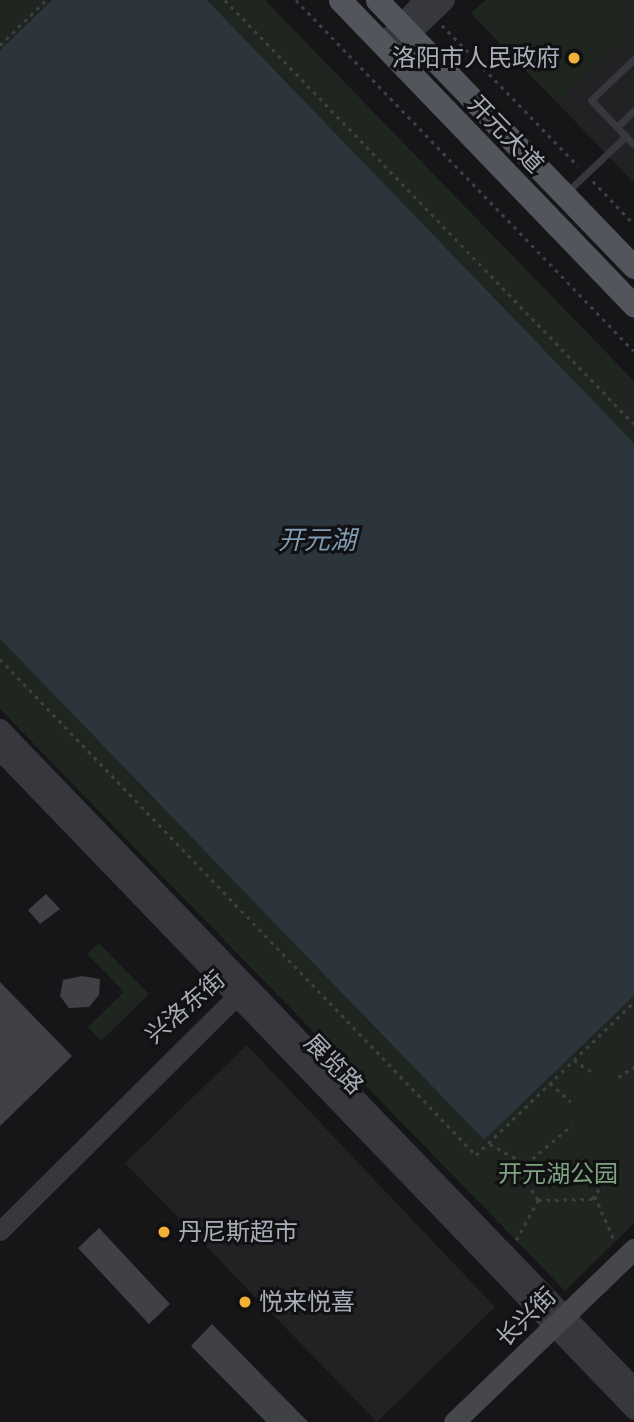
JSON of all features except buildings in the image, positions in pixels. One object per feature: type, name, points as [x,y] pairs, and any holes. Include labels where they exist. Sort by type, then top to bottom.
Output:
[{"type":"main road","name":"开元大道","points":[[340,0],[634,305]]},
{"type":"main road","name":"开元大道","points":[[377,0],[634,267]]},
{"type":"main road","name":"长兴街","points":[[471,1422],[564,1325],[624,1245]]},
{"type":"main road","name":"长兴街","points":[[454,1422],[634,1265]]},
{"type":"street","points":[[384,45],[433,5]]},
{"type":"street","name":"展览路","points":[[0,728],[239,993]]},
{"type":"street","name":"展览路","points":[[0,751],[564,1325],[634,1387]]},
{"type":"street","name":"兴洛东街","points":[[0,1215],[239,993]]},
{"type":"street","name":"兴洛东街","points":[[0,1231],[239,993]]},
{"type":"street","name":"展览路","points":[[564,1325],[634,1410]]},
{"type":"lane","points":[[634,59],[591,100],[634,145]]},
{"type":"lane","points":[[617,127],[634,110]]},
{"type":"lane","points":[[564,195],[626,136]]},
{"type":"path","points":[[0,45],[46,0]]},
{"type":"path","points":[[225,0],[634,424]]},
{"type":"path","points":[[296,0],[634,351]]},
{"type":"path","points":[[433,5],[634,224]]},
{"type":"path","points":[[0,659],[476,1155],[634,1002]]},
{"type":"path","points":[[574,1060],[592,1072]]},
{"type":"path","points":[[618,1077],[634,1067]]},
{"type":"path","points":[[550,1083],[571,1102]]},
{"type":"path","points":[[538,1199],[526,1182],[526,1164],[572,1125]]},
{"type":"path","points":[[489,1143],[526,1164]]},
{"type":"path","points":[[595,1196],[616,1165]]},
{"type":"path","points":[[538,1199],[595,1196]]},
{"type":"path","points":[[595,1196],[624,1245]]},
{"type":"path","points":[[516,1240],[538,1199]]},
{"type":"shaded area","name":"洛阳市人民政府","points":[[486,0],[634,0],[634,183],[471,13]]},
{"type":"shaded area","points":[[247,1045],[495,1307],[377,1422],[125,1163]]},
{"type":"green space","points":[[0,0],[52,0],[0,50]]},
{"type":"green space","points":[[207,0],[265,0],[634,381],[634,443]]},
{"type":"green space","name":"洛阳市人民政府","points":[[486,0],[634,0],[634,30],[557,103],[471,13]]},
{"type":"green space","name":"开元湖公园","points":[[0,639],[484,1140],[634,996],[634,1223],[565,1291],[0,709]]},
{"type":"green space","points":[[99,943],[149,994],[101,1041],[88,1027],[124,992],[87,954]]},
{"type":"water","name":"开元湖","points":[[52,0],[207,0],[634,443],[634,996],[484,1140],[0,639],[0,50]]},
{"type":"place","name":"洛阳市人民政府","points":[[574,58]]},
{"type":"place","name":"丹尼斯超市","points":[[164,1232]]},
{"type":"place","name":"悦来悦喜","points":[[245,1302]]}]
